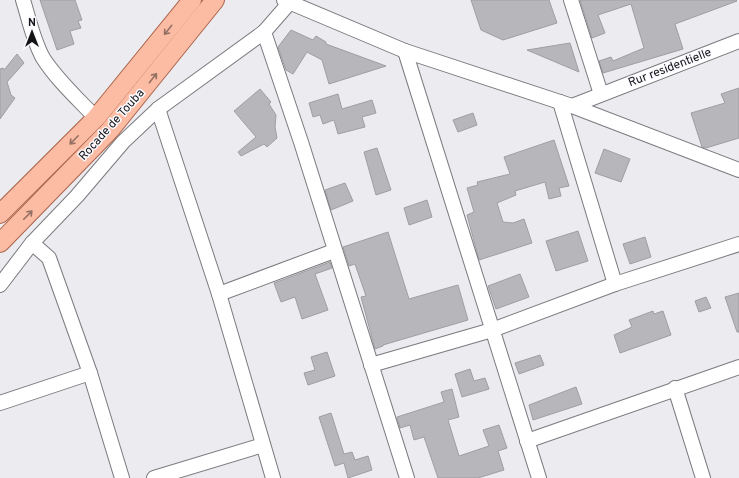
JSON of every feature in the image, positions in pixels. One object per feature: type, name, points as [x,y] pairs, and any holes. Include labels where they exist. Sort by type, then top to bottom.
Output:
[{"type":"main road","name":"Rocade de Touba","points":[[0,214],[96,118],[192,0]]},
{"type":"main road","name":"Rocade de Touba","points":[[0,243],[110,130],[215,0]]},
{"type":"street","points":[[23,0],[36,44],[43,58],[96,118]]},
{"type":"street","points":[[571,0],[601,94]]},
{"type":"street","points":[[0,285],[32,243],[77,196],[123,142],[158,109],[264,32],[289,1],[405,51],[566,104],[739,170]]},
{"type":"street","points":[[264,32],[301,142],[334,251],[407,478]]},
{"type":"street","name":"Rur residentielle","points":[[566,104],[601,94],[739,41]]},
{"type":"street","points":[[405,51],[538,478]]},
{"type":"street","points":[[566,104],[615,284]]},
{"type":"street","points":[[158,109],[219,294],[262,445],[273,478]]},
{"type":"street","points":[[110,130],[123,142]]},
{"type":"street","points":[[32,243],[49,258],[90,373],[122,478]]},
{"type":"street","points":[[371,365],[492,330],[615,284],[739,244]]},
{"type":"street","points":[[219,294],[334,251]]},
{"type":"street","points":[[527,441],[675,388],[739,367]]},
{"type":"street","points":[[0,403],[90,373]]},
{"type":"street","points":[[675,388],[703,478]]},
{"type":"street","points":[[154,478],[262,445]]},
{"type":"building","points":[[40,0],[75,0],[82,20],[78,21],[81,28],[70,31],[74,44],[57,50]]},
{"type":"building","points":[[471,0],[549,0],[557,23],[503,40],[481,30]]},
{"type":"building","points":[[580,0],[737,1],[675,24],[683,49],[603,73],[599,61],[611,57],[613,61],[644,48],[631,4],[598,15],[605,33],[592,38]]},
{"type":"building","points":[[291,30],[313,40],[316,36],[326,42],[326,44],[386,66],[329,84],[322,60],[307,52],[293,74],[286,70],[278,47]]},
{"type":"building","points":[[570,43],[579,72],[527,50]]},
{"type":"building","points":[[17,54],[24,63],[7,82],[11,95],[15,98],[0,119],[0,69],[3,68],[4,70]]},
{"type":"building","points":[[739,88],[739,138],[706,148],[702,147],[691,113],[725,103],[721,94]]},
{"type":"building","points":[[260,89],[271,102],[269,104],[276,115],[275,127],[277,138],[267,147],[264,144],[241,156],[238,152],[256,137],[234,111]]},
{"type":"building","points":[[338,94],[342,109],[372,100],[376,113],[362,117],[365,127],[338,134],[334,120],[323,124],[320,115],[313,117],[309,103]]},
{"type":"building","points":[[473,113],[477,125],[458,132],[453,120]]},
{"type":"building","points":[[554,140],[569,186],[559,188],[561,196],[549,199],[545,182],[515,191],[516,195],[497,203],[503,222],[513,223],[524,219],[532,243],[479,260],[467,215],[474,212],[467,188],[478,185],[477,182],[510,174],[504,157]]},
{"type":"building","points":[[377,148],[391,190],[376,195],[364,152]]},
{"type":"building","points":[[604,149],[630,159],[621,182],[595,173]]},
{"type":"building","points":[[345,183],[353,201],[331,210],[325,190]]},
{"type":"building","points":[[427,200],[432,217],[409,225],[404,208]]},
{"type":"building","points":[[578,231],[588,261],[556,271],[546,241]]},
{"type":"building","points":[[388,232],[409,299],[458,285],[468,320],[383,345],[375,349],[361,297],[366,296],[355,264],[349,266],[343,247]]},
{"type":"building","points":[[645,237],[651,257],[630,264],[623,244]]},
{"type":"building","points":[[330,262],[332,268],[315,274],[328,310],[302,319],[295,297],[281,302],[274,283]]},
{"type":"building","points":[[520,274],[529,297],[496,309],[488,286]]},
{"type":"building","points":[[739,293],[739,332],[737,332],[725,297]]},
{"type":"building","points":[[706,297],[711,308],[699,312],[695,301]]},
{"type":"building","points":[[653,311],[654,314],[663,311],[671,335],[620,353],[614,335],[632,327],[629,320]]},
{"type":"building","points":[[327,352],[335,376],[308,385],[304,373],[315,370],[311,357]]},
{"type":"building","points":[[540,355],[544,365],[519,374],[515,363]]},
{"type":"building","points":[[470,369],[474,381],[485,378],[489,389],[462,397],[455,374]]},
{"type":"building","points":[[576,387],[582,404],[533,420],[529,405]]},
{"type":"building","points":[[452,389],[459,417],[448,420],[459,456],[489,446],[483,430],[499,425],[507,448],[498,451],[504,470],[478,478],[438,478],[424,437],[414,440],[410,425],[400,428],[397,417],[444,402],[441,392]]},
{"type":"building","points":[[331,413],[344,454],[352,452],[355,460],[368,456],[372,470],[348,478],[344,463],[335,466],[319,417]]}]
